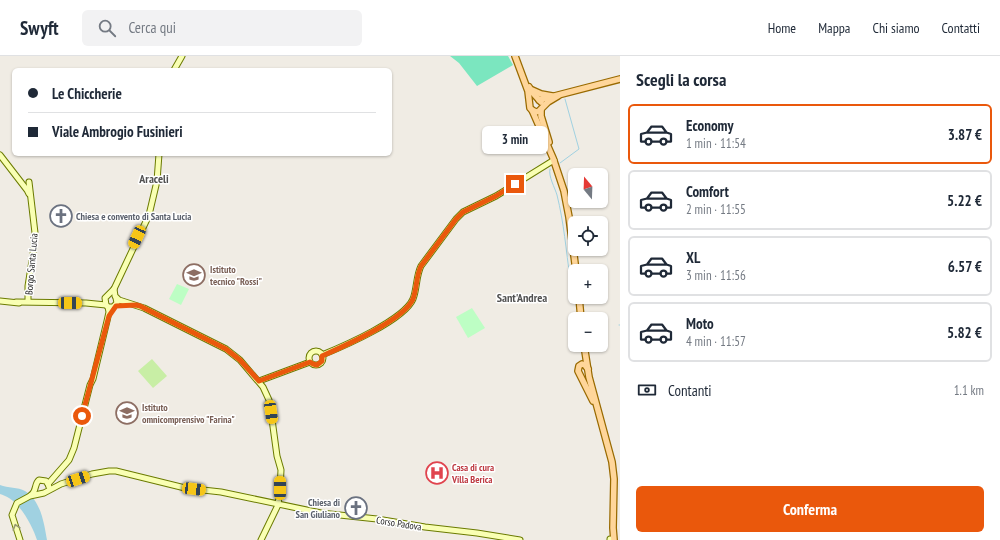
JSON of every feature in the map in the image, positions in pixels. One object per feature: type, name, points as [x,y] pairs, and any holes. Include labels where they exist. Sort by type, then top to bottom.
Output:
[{"type":"main road","points":[[515,56],[525,80],[532,110],[553,159]]},
{"type":"main road","points":[[530,104],[532,101],[620,79]]},
{"type":"main road","points":[[525,80],[542,104],[540,116],[564,191],[575,264]]},
{"type":"main road","points":[[530,88],[542,94],[556,96]]},
{"type":"main road","points":[[532,110],[536,112],[556,96]]},
{"type":"main road","points":[[583,352],[582,364],[578,368],[578,371],[598,412]]},
{"type":"main road","points":[[585,352],[598,412],[612,462],[614,479],[613,528],[611,540]]},
{"type":"main road","points":[[582,364],[587,366],[588,370]]},
{"type":"main road","points":[[580,374],[585,375],[588,370]]},
{"type":"street","points":[[175,68],[182,56]]},
{"type":"street","name":"Borgo Santa Lucia","points":[[0,155],[27,190],[32,202]]},
{"type":"street","points":[[107,297],[114,288],[149,215],[157,181],[159,156]]},
{"type":"street","points":[[322,356],[364,335],[372,333],[408,307],[413,298],[418,271],[456,219],[463,212],[496,196],[553,159]]},
{"type":"street","name":"Borgo Santa Lucia","points":[[28,302],[28,286],[35,233],[29,182]]},
{"type":"street","points":[[111,306],[117,303],[114,288]]},
{"type":"street","points":[[44,480],[48,487],[70,460],[109,316],[111,306],[107,297]]},
{"type":"street","points":[[86,303],[98,301],[107,297],[116,297],[121,301],[136,305],[226,349],[240,360],[259,381],[269,400],[280,470],[280,501],[261,540]]},
{"type":"street","points":[[0,301],[86,303],[111,306],[136,305]]},
{"type":"street","points":[[16,302],[34,305],[45,302]]},
{"type":"street","points":[[259,381],[310,362],[313,364],[319,364],[322,361],[322,356],[318,351],[313,351],[309,355],[310,362]]},
{"type":"street","name":"Corso Padova","points":[[35,493],[48,487],[102,472],[123,472],[185,488],[222,492],[321,513],[384,520],[425,527],[477,532],[520,540]]},
{"type":"street","points":[[20,540],[12,515],[16,505],[35,493],[38,481],[58,474]]},
{"type":"green space","points":[[450,56],[508,56],[513,65],[477,86],[459,63]]},
{"type":"green space","points":[[177,284],[189,289],[181,305],[169,299]]},
{"type":"green space","points":[[472,308],[485,328],[468,338],[456,317]]},
{"type":"green space","points":[[152,359],[167,376],[153,388],[138,371]]},
{"type":"water","points":[[0,485],[25,491],[35,500],[41,513],[47,540],[37,540],[30,523],[18,506],[6,496],[0,494]]},
{"type":"waterway","points":[[560,163],[579,149],[565,99]]},
{"type":"waterway","points":[[550,169],[550,175],[557,195],[565,236],[568,264]]},
{"type":"place","name":"Chiesa e convento di Santa Lucia","points":[[61,216]]},
{"type":"place","name":"Istituto tecnico \"Rossi\"","points":[[194,275]]},
{"type":"place","name":"Istituto omnicomprensivo \"Farina\"","points":[[127,413]]},
{"type":"place","name":"Casa di cura Villa Berica","points":[[437,473]]},
{"type":"place","name":"Chiesa di San Giuliano","points":[[356,508]]},
{"type":"district","name":"Araceli","points":[[154,179]]},
{"type":"district","name":"Sant'Andrea","points":[[522,298]]},
{"type":"route","points":[[82,416],[90,385],[93,380],[109,316],[113,307],[140,306],[226,349],[240,360],[259,381],[310,362],[317,365],[322,361],[322,356],[364,335],[372,333],[399,315],[408,307],[413,298],[418,271],[433,248],[456,219],[463,212],[496,196],[515,184]]}]
